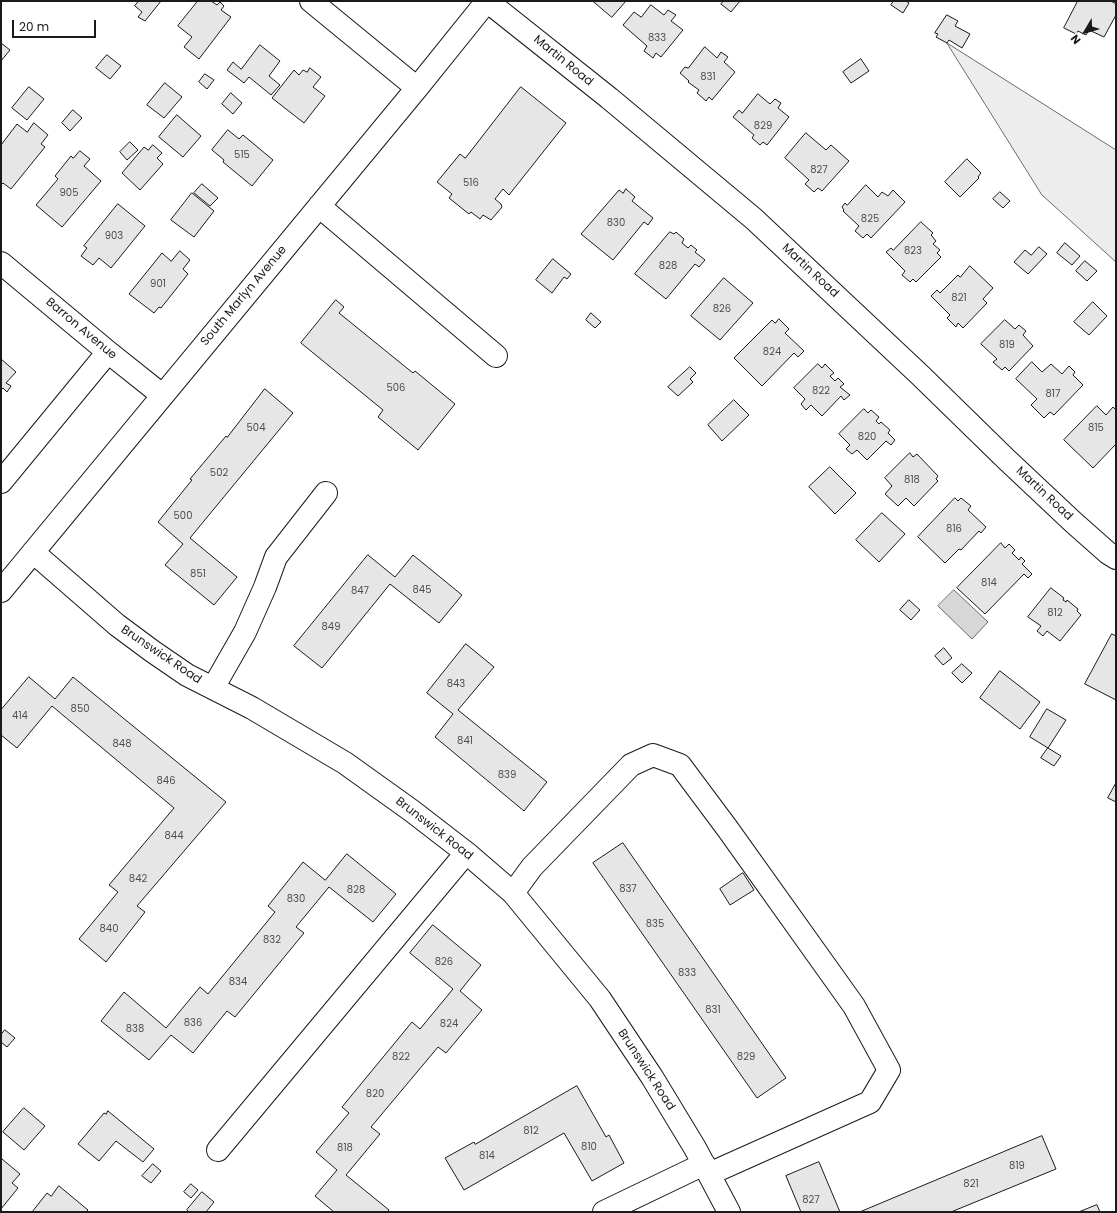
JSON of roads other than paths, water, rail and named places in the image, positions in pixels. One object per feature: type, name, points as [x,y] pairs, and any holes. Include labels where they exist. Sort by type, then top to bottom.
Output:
[{"type":"street","points":[[311,1],[417,88]]},
{"type":"street","name":"South Marlyn Avenue","points":[[1,591],[417,88],[487,1]]},
{"type":"street","name":"Martin Road","points":[[487,1],[609,98],[754,218],[920,375],[1006,459],[1108,553],[1116,558]]},
{"type":"street","points":[[319,206],[496,356]]},
{"type":"street","name":"Barron Avenue","points":[[1,263],[162,395]]},
{"type":"street","points":[[1,482],[108,352]]},
{"type":"street","points":[[213,688],[245,632],[265,587],[276,557],[326,493]]},
{"type":"street","name":"Brunswick Road","points":[[33,552],[117,626],[152,651],[186,675],[252,708],[344,763],[412,811],[466,853],[513,893],[600,998],[652,1077],[707,1169],[729,1212]]},
{"type":"street","points":[[513,893],[532,867],[631,765],[653,755],[680,765],[727,828],[854,1006],[888,1070],[870,1102],[604,1212]]},
{"type":"street","points":[[218,1150],[466,853]]}]
